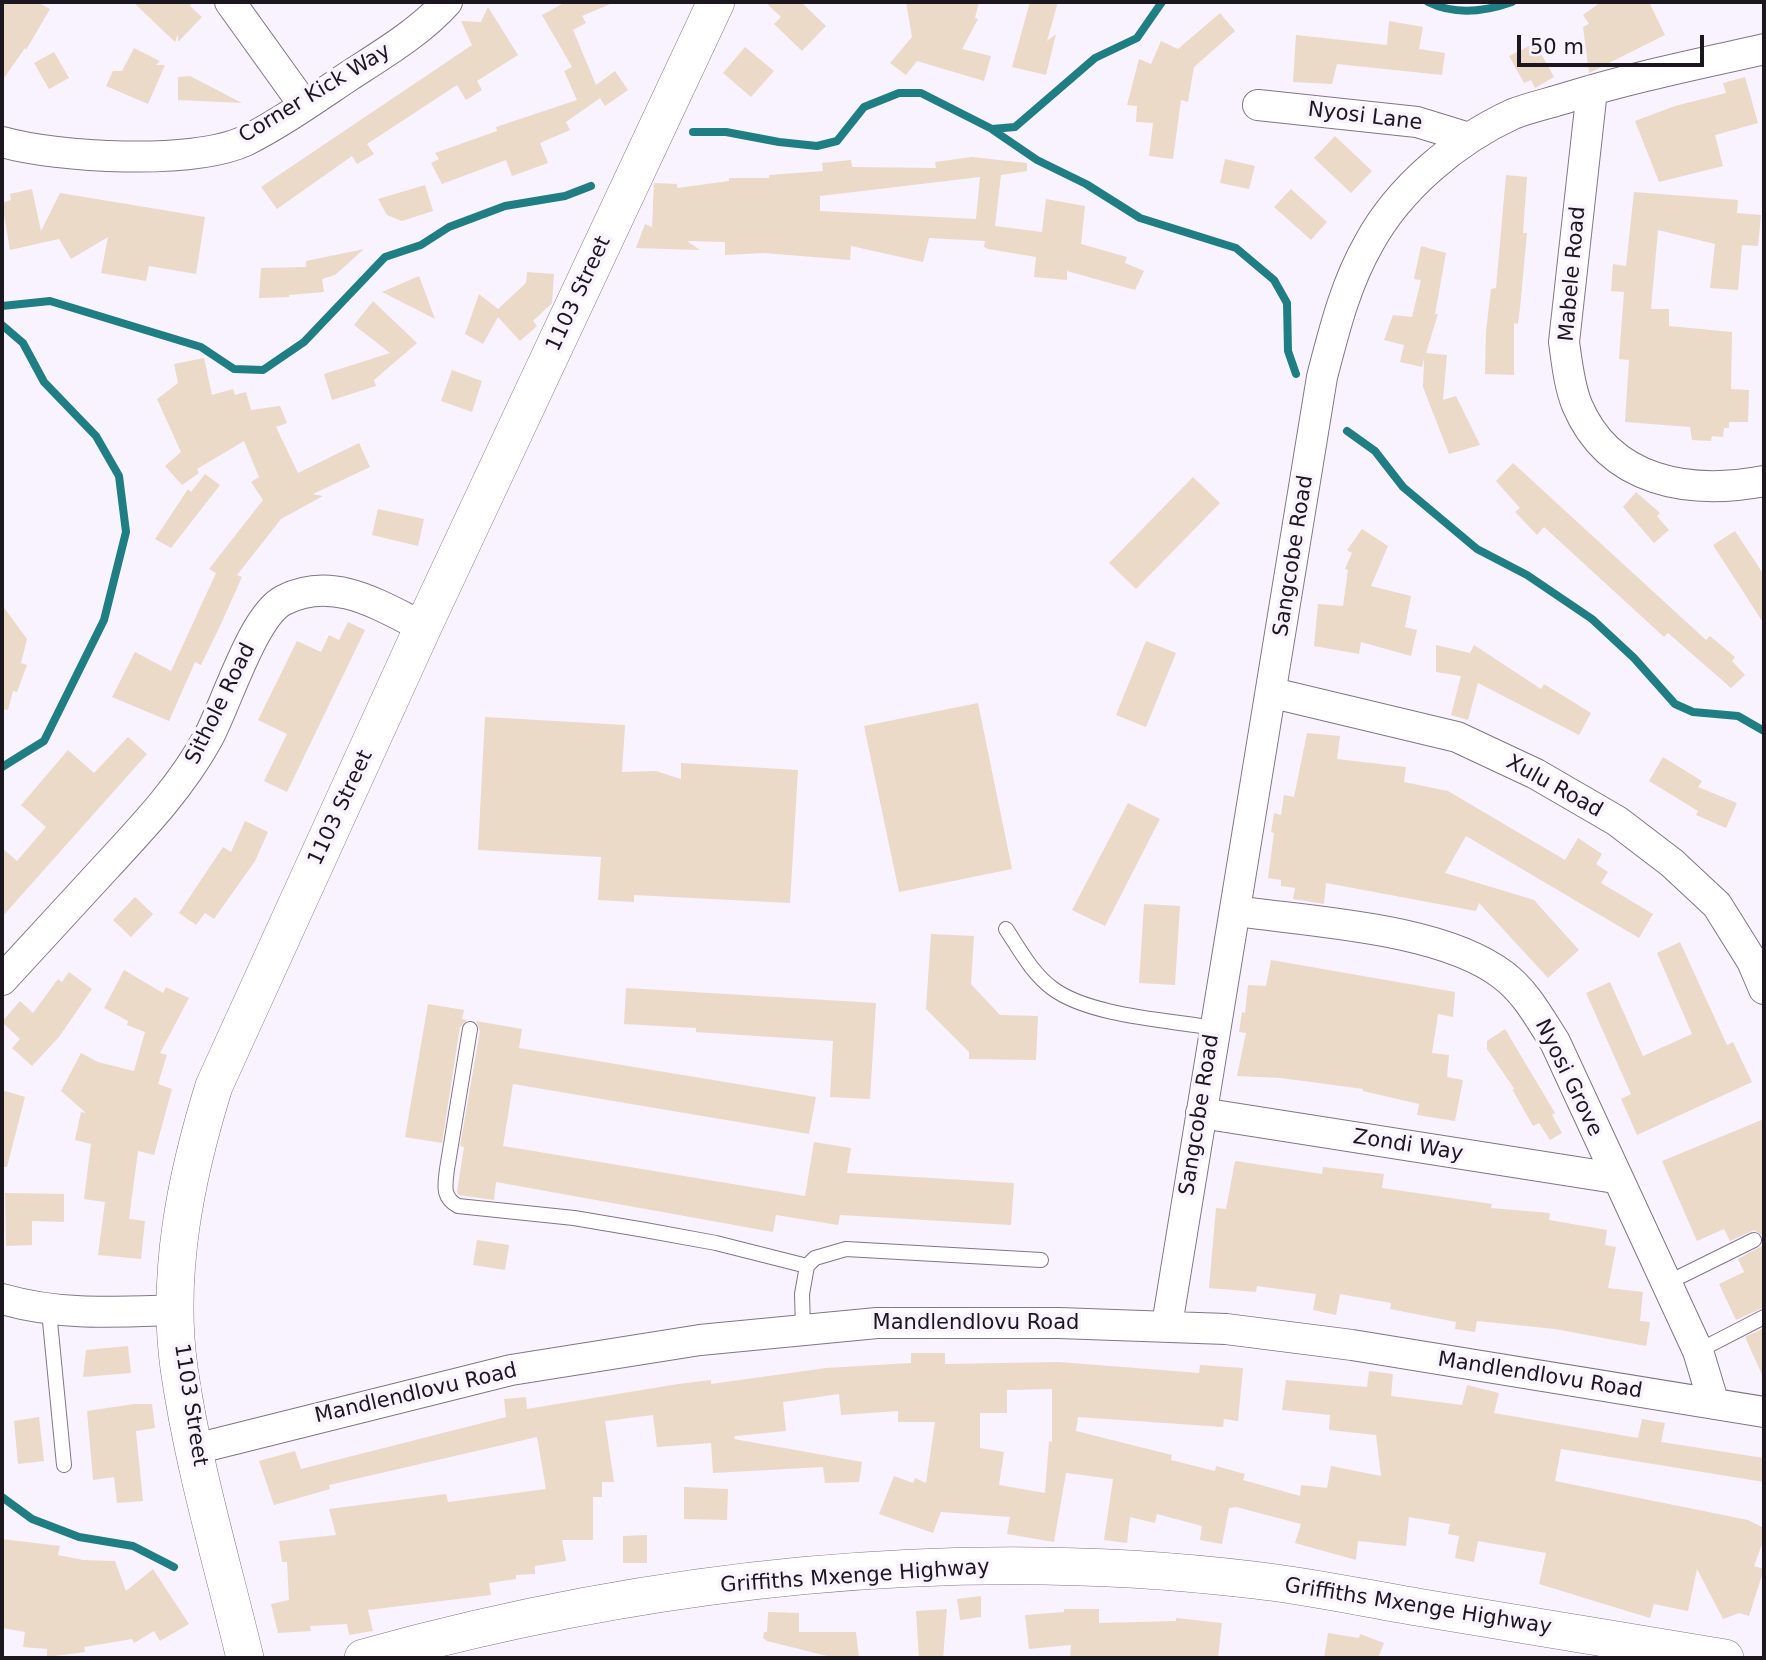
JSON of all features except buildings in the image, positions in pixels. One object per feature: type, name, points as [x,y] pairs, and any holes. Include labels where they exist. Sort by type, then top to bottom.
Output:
[{"type":"street","points":[[230,2],[304,105]]},
{"type":"street","name":"Corner Kick Way","points":[[2,142],[81,154],[162,156],[208,152],[244,141],[397,45],[447,2]]},
{"type":"street","name":"1103 Street","points":[[245,1658],[195,1449],[179,1366],[178,1245],[191,1159],[214,1086],[423,627],[716,2]]},
{"type":"street","name":"Sangcobe Road","points":[[1167,1325],[1322,377],[1351,279],[1370,241],[1395,206],[1426,173],[1469,138],[1515,114],[1592,90],[1764,48]]},
{"type":"street","name":"Mabele Road","points":[[1592,90],[1564,342],[1569,377],[1577,405],[1591,431],[1636,470],[1703,489],[1764,481]]},
{"type":"street","name":"Nyosi Lane","points":[[1258,105],[1417,122],[1443,127],[1469,138]]},
{"type":"street","name":"Sithole Road","points":[[2,980],[162,806],[189,771],[210,734],[258,628],[281,601],[306,590],[340,590],[423,627]]},
{"type":"street","name":"Xulu Road","points":[[1272,692],[1457,737],[1536,774],[1617,821],[1672,863],[1717,905],[1752,961],[1764,989]]},
{"type":"street","name":"Nyosi Grove","points":[[1236,911],[1408,937],[1465,953],[1504,975],[1530,1003],[1555,1042],[1615,1178],[1698,1351],[1714,1404]]},
{"type":"street","name":"Zondi Way","points":[[1201,1113],[1615,1178]]},
{"type":"street","points":[[2,1299],[48,1311],[177,1310]]},
{"type":"street","name":"Mandlendlovu Road","points":[[195,1449],[511,1370],[699,1340],[877,1323],[1167,1325],[1352,1345],[1764,1412]]},
{"type":"street","name":"Griffiths Mxenge Highway","points":[[363,1658],[435,1638],[662,1593],[789,1577],[939,1567],[1082,1567],[1254,1580],[1725,1658]]},
{"type":"lane","points":[[1006,929],[1032,969],[1054,989],[1082,1003],[1214,1028]]},
{"type":"lane","points":[[470,1029],[444,1191],[449,1201],[458,1206],[574,1219],[685,1237],[807,1266]]},
{"type":"lane","points":[[1667,1283],[1754,1240]]},
{"type":"lane","points":[[803,1328],[802,1294],[807,1266],[815,1258],[846,1249],[1041,1260]]},
{"type":"lane","points":[[48,1311],[64,1465]]},
{"type":"lane","points":[[1698,1351],[1764,1317]]},
{"type":"waterway","points":[[693,132],[726,132],[817,146],[837,141],[864,107],[899,93],[921,93],[992,129],[1015,127],[1095,58],[1137,38],[1162,2]]},
{"type":"waterway","points":[[1428,2],[1448,9],[1469,11],[1512,2]]},
{"type":"waterway","points":[[993,130],[1037,160],[1086,184],[1140,218],[1236,248],[1274,280],[1287,303],[1288,351],[1296,374]]},
{"type":"waterway","points":[[2,306],[50,301],[201,347],[234,369],[263,370],[304,342],[385,257],[421,245],[449,227],[505,206],[565,196],[591,186]]},
{"type":"waterway","points":[[2,325],[23,343],[44,382],[96,436],[119,476],[126,532],[104,620],[44,741],[2,767]]},
{"type":"waterway","points":[[1347,431],[1375,451],[1403,487],[1477,549],[1527,575],[1592,619],[1634,658],[1675,704],[1693,712],[1738,716],[1764,731]]},
{"type":"waterway","points":[[2,1497],[32,1519],[79,1537],[133,1546],[174,1567]]}]
